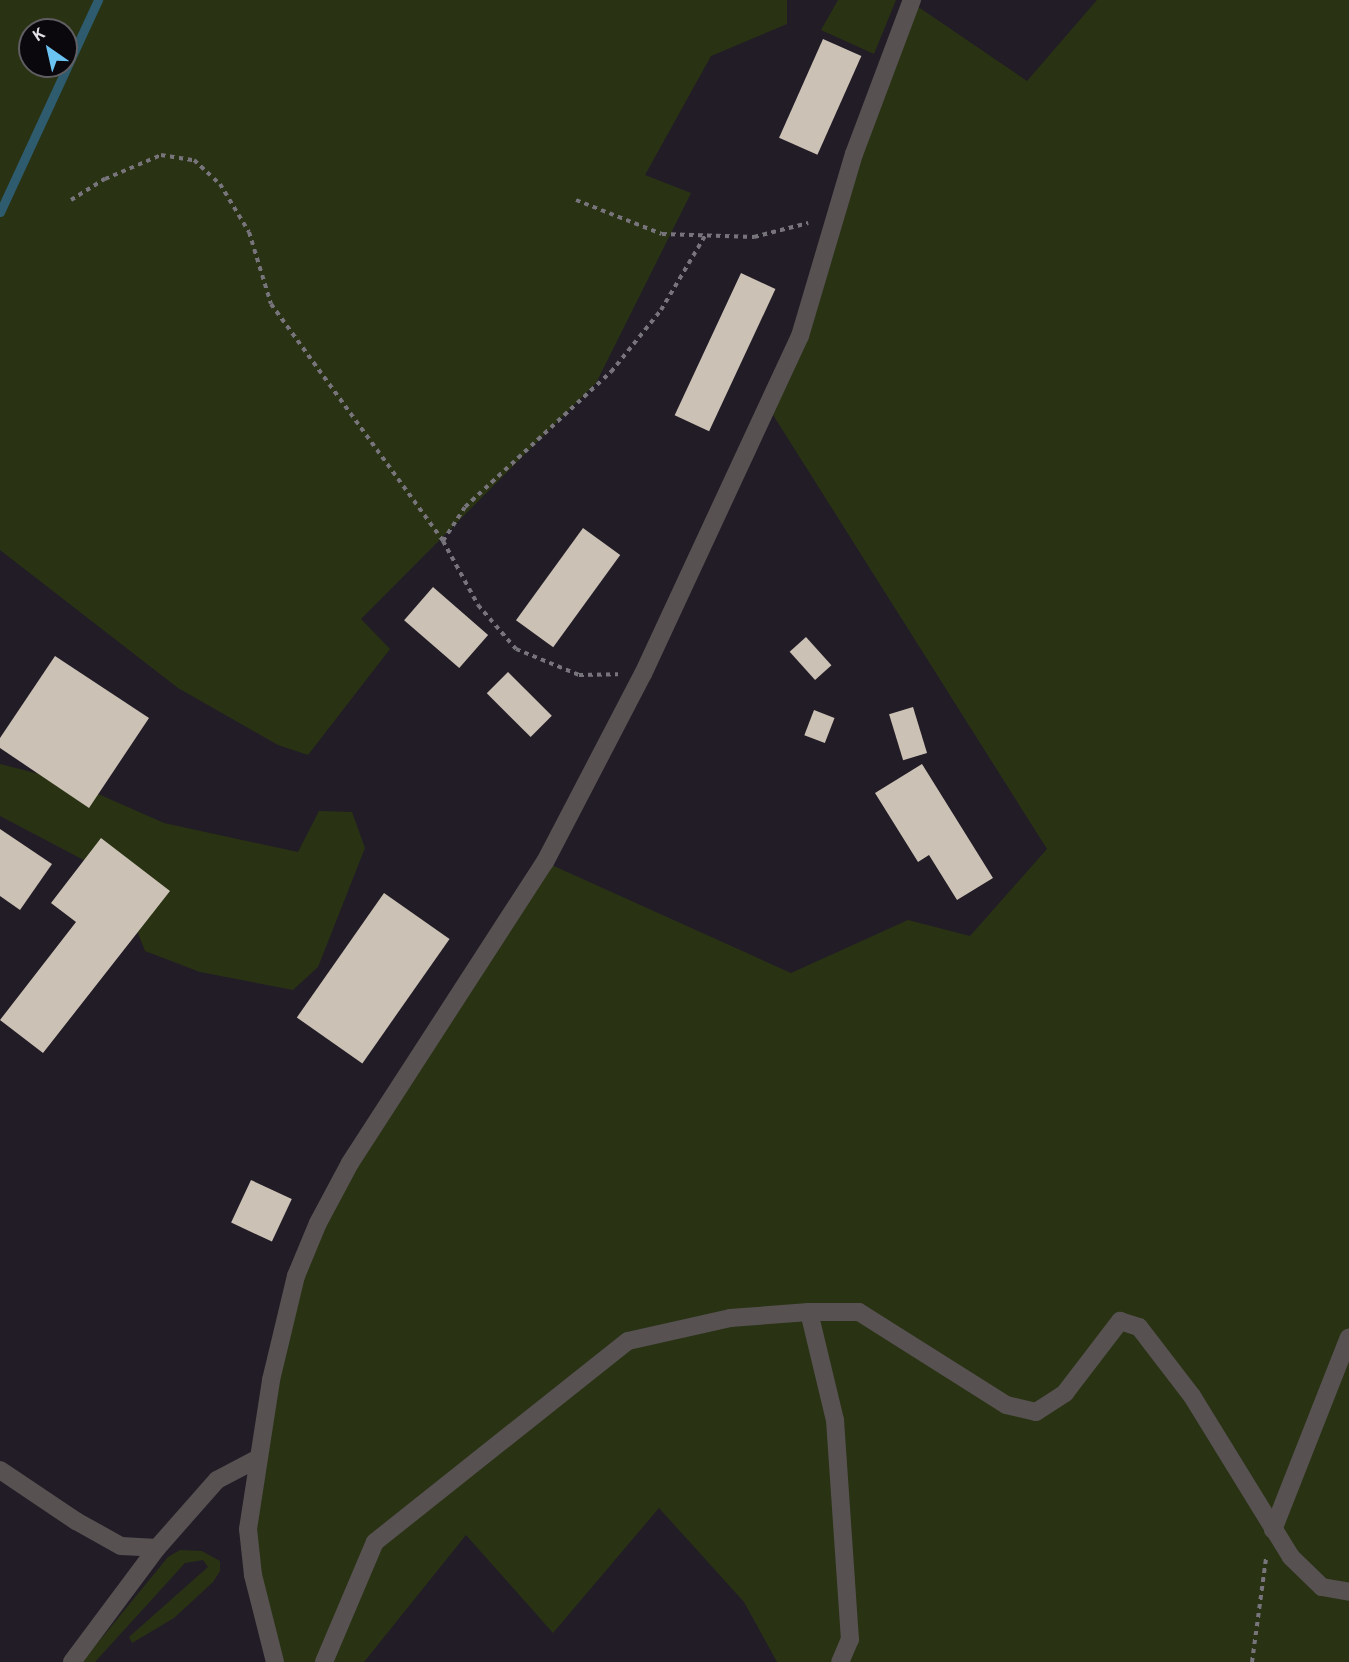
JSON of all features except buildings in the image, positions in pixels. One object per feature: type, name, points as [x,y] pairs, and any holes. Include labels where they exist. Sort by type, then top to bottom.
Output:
[{"type":"street","points":[[275,1662],[253,1575],[248,1529],[257,1459],[296,1276],[318,1223],[350,1163],[545,862],[643,674],[800,336],[843,193],[912,0]]},
{"type":"street","points":[[809,1312],[836,1420],[850,1639],[856,1662]]},
{"type":"street","points":[[324,1662],[375,1542],[628,1341],[730,1318],[809,1312],[859,1312],[1006,1405],[1036,1412],[1065,1393],[1120,1321],[1139,1327],[1192,1396],[1291,1557],[1322,1587],[1349,1592]]},
{"type":"street","points":[[1273,1530],[1349,1337]]},
{"type":"street","points":[[72,1662],[157,1548],[217,1480],[257,1459]]},
{"type":"street","points":[[0,1470],[76,1521],[121,1546],[157,1548]]},
{"type":"street","points":[[840,1662],[850,1639]]},
{"type":"path","points":[[71,200],[105,179],[161,155],[194,160],[220,184],[249,232],[272,304],[443,541],[478,605],[516,650],[579,675],[643,674]]},
{"type":"path","points":[[576,201],[662,234],[754,237],[807,224],[843,193]]},
{"type":"path","points":[[443,541],[465,507],[611,372],[661,310],[705,236]]},
{"type":"path","points":[[1252,1662],[1262,1572],[1273,1530]]},
{"type":"green space","points":[[0,0],[787,0],[787,24],[711,56],[645,175],[691,193],[596,383],[361,619],[390,649],[308,755],[278,745],[178,688],[0,550]]},
{"type":"green space","points":[[838,0],[896,0],[874,54],[821,30]]},
{"type":"green space","points":[[1097,0],[1349,0],[1349,1662],[777,1662],[744,1602],[659,1508],[553,1633],[466,1535],[364,1662],[275,1662],[253,1575],[257,1459],[318,1223],[545,862],[791,973],[908,920],[970,936],[1047,849],[768,407],[911,2],[1027,81]]},
{"type":"green space","points":[[0,764],[71,782],[164,823],[298,852],[319,811],[352,812],[365,848],[318,967],[293,990],[200,972],[145,951],[116,877],[0,816]]},
{"type":"green space","points":[[180,1550],[202,1551],[220,1561],[220,1571],[213,1582],[174,1618],[132,1643],[129,1637],[208,1567],[203,1560],[185,1563],[95,1662],[82,1662],[168,1557]]},
{"type":"waterway","points":[[0,212],[98,0]]}]
